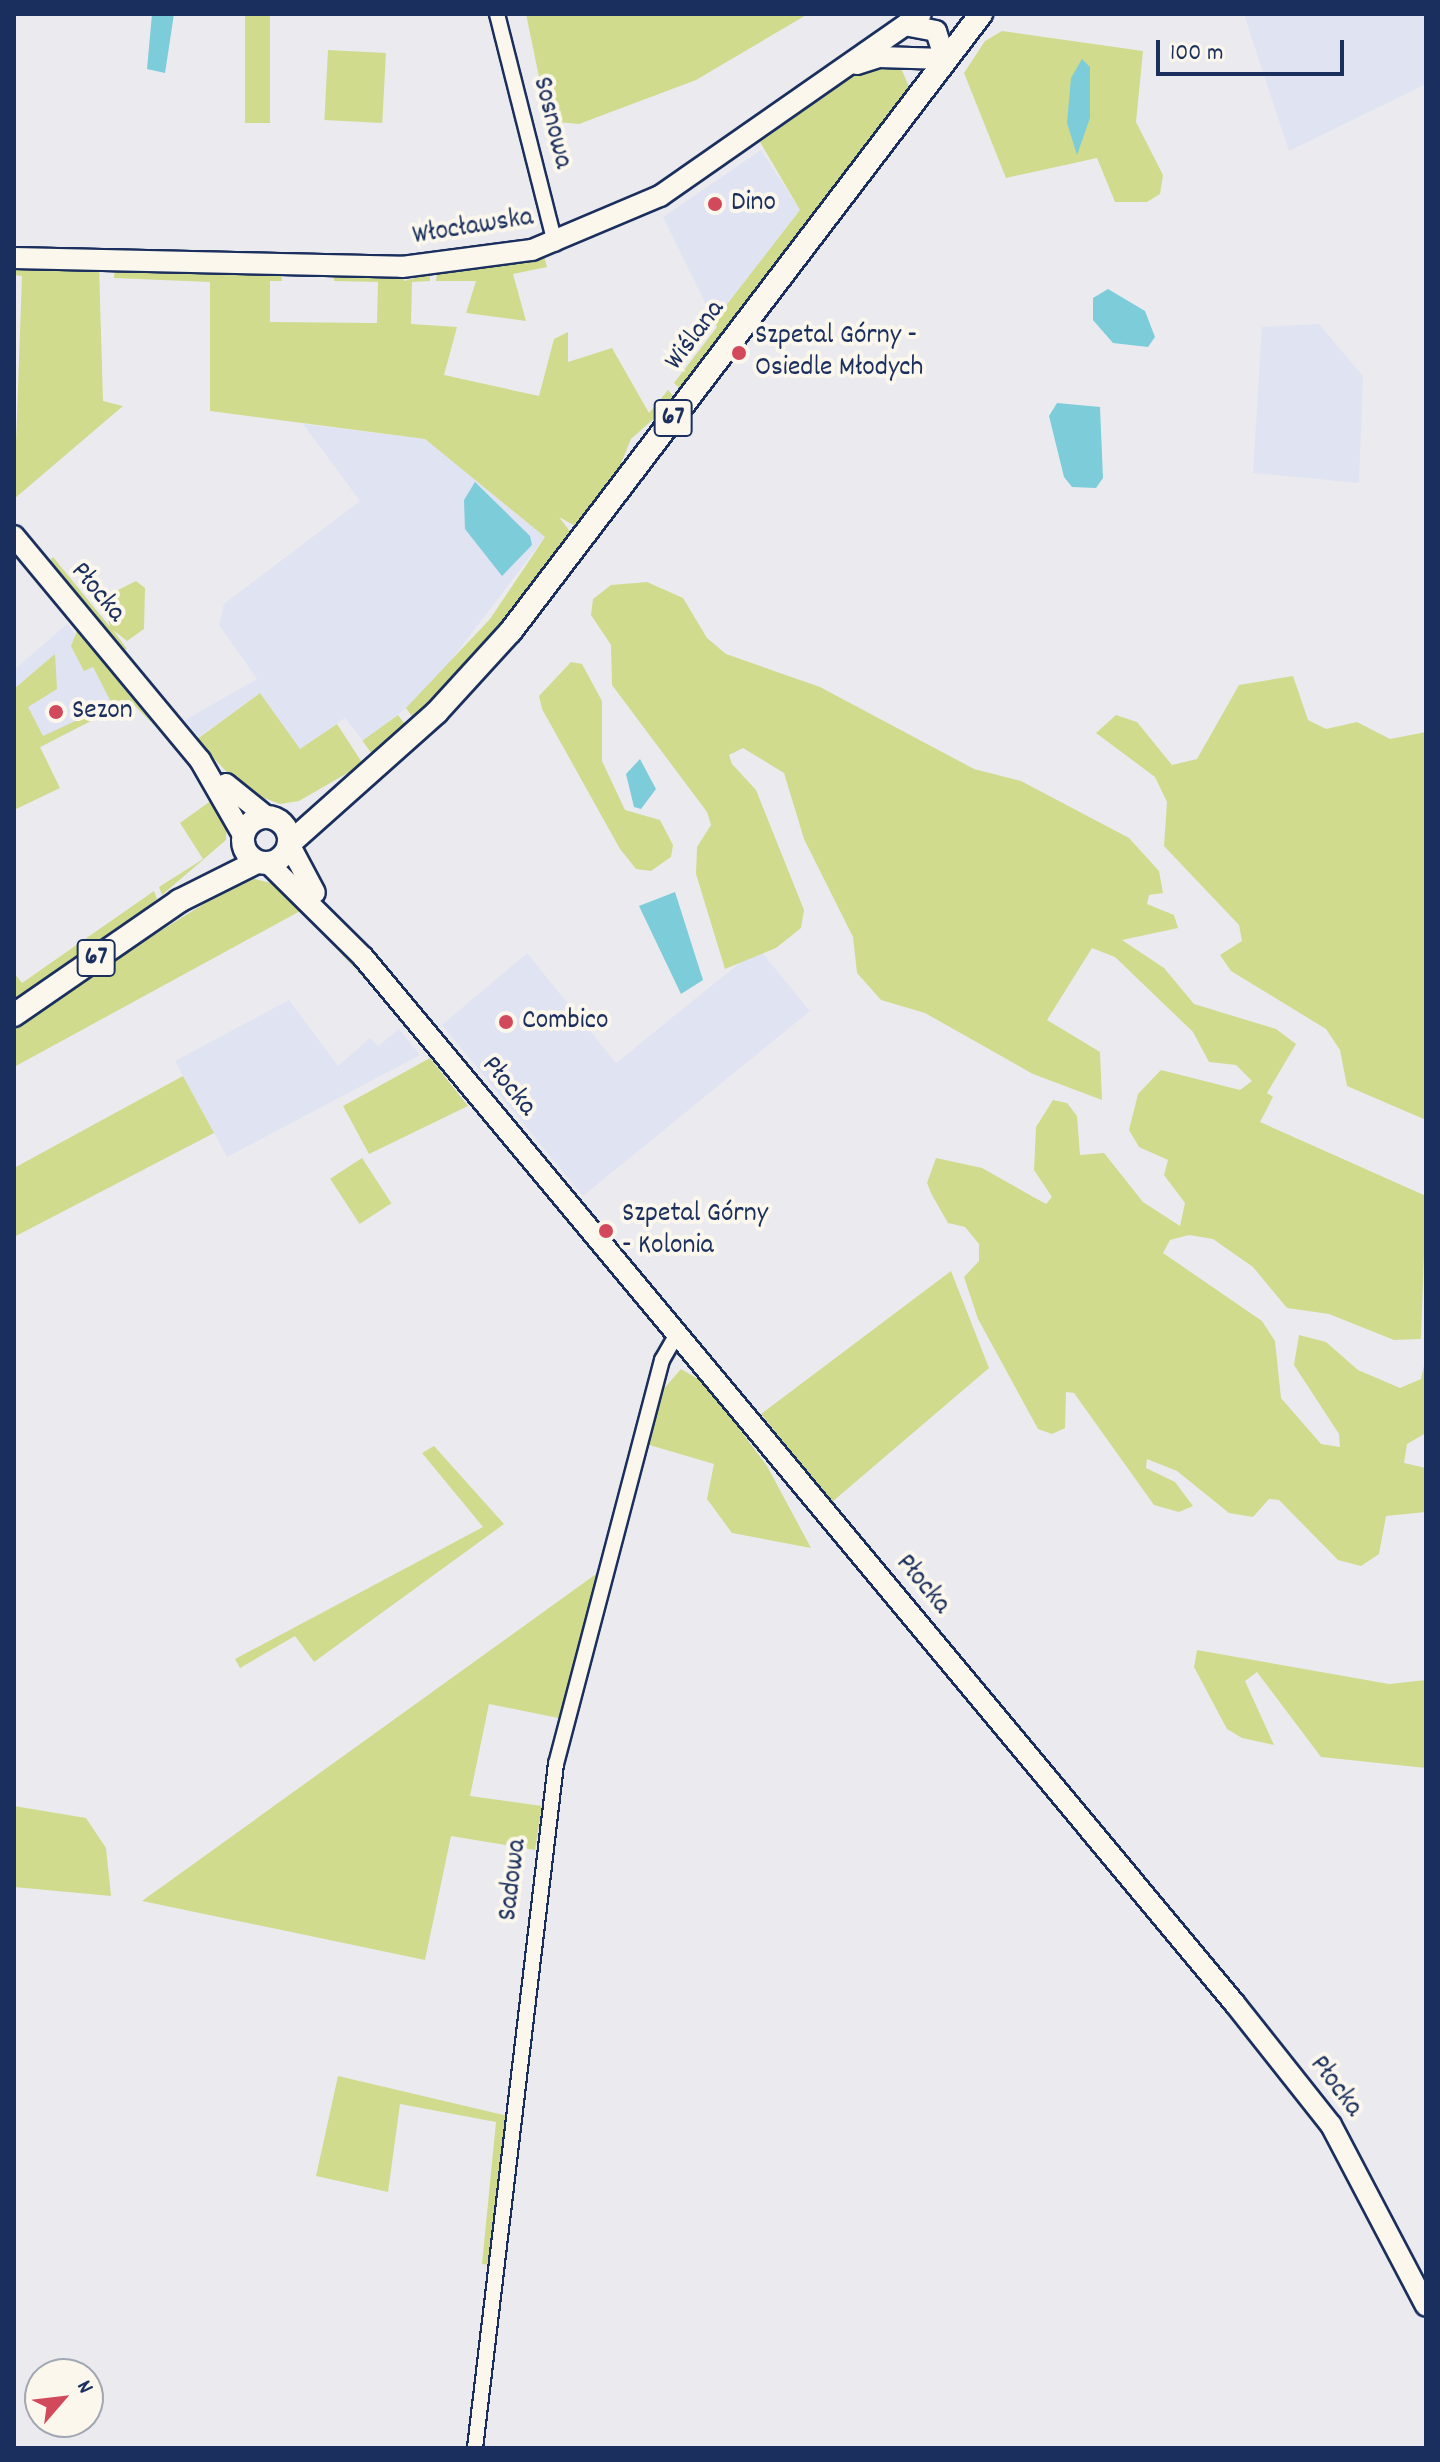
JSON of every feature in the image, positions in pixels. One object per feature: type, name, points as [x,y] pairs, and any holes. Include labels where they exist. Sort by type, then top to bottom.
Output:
[{"type":"main road","name":"Wiślana","points":[[289,844],[347,786],[430,719],[511,631],[981,14]]},
{"type":"main road","name":"Włocławska","points":[[14,258],[402,267],[476,262],[555,244],[660,196],[913,19]]},
{"type":"main road","points":[[848,67],[879,57],[945,59],[936,31],[913,19]]},
{"type":"main road","points":[[908,60],[923,88]]},
{"type":"main road","name":"Płocka","points":[[14,536],[200,760],[243,835]]},
{"type":"main road","name":"Płocka","points":[[200,760],[272,818]]},
{"type":"main road","name":"Wiślana","points":[[272,818],[347,786]]},
{"type":"main road","points":[[272,818],[289,844]]},
{"type":"main road","name":"67","points":[[179,901],[243,835],[272,818]]},
{"type":"main road","points":[[243,835],[263,862]]},
{"type":"main road","name":"Płocka","points":[[289,844],[337,926]]},
{"type":"main road","name":"67","points":[[14,1015],[179,901],[263,862],[289,844]]},
{"type":"main road","name":"Płocka","points":[[263,862],[337,926],[1323,2115],[1426,2306]]},
{"type":"street","name":"Sosnowa","points":[[497,14],[555,244]]},
{"type":"street","name":"Sadowa","points":[[475,2448],[556,1764],[662,1360],[677,1334]]},
{"type":"shaded area","points":[[1244,14],[1426,14],[1426,84],[1289,151]]},
{"type":"shaded area","points":[[761,150],[800,210],[714,321],[663,217]]},
{"type":"shaded area","points":[[1319,324],[1363,376],[1359,483],[1253,473],[1262,327]]},
{"type":"shaded area","points":[[303,424],[425,439],[545,537],[426,693],[363,741],[345,718],[300,750],[260,693],[199,737],[185,720],[257,679],[219,625],[224,604],[360,501]]},
{"type":"shaded area","points":[[67,624],[130,700],[40,748],[14,717],[14,670]]},
{"type":"shaded area","points":[[758,948],[810,1011],[583,1196],[442,1025],[527,953],[616,1063]]},
{"type":"shaded area","points":[[289,1000],[338,1066],[370,1038],[378,1046],[399,1029],[420,1055],[227,1157],[175,1061]]},
{"type":"green space","points":[[245,14],[270,14],[270,123],[245,123]]},
{"type":"green space","points":[[526,14],[808,14],[696,80],[579,124],[559,122],[544,101]]},
{"type":"green space","points":[[1002,31],[1143,51],[1136,122],[1163,175],[1160,194],[1147,202],[1115,202],[1097,158],[1006,178],[964,73],[985,41]]},
{"type":"green space","points":[[328,50],[386,53],[382,123],[324,120]]},
{"type":"green space","points":[[867,66],[900,66],[910,89],[682,391],[674,383],[717,327],[714,321],[800,210],[760,142]]},
{"type":"green space","points":[[543,253],[547,267],[513,274],[526,321],[466,313],[476,281],[436,281],[437,272]]},
{"type":"green space","points":[[14,264],[99,266],[103,401],[123,406],[14,499],[22,276],[14,275]]},
{"type":"green space","points":[[115,267],[281,272],[282,281],[270,281],[270,322],[377,323],[378,282],[334,281],[334,271],[403,272],[404,281],[430,274],[430,281],[412,282],[411,324],[457,327],[444,375],[539,396],[554,339],[568,332],[568,362],[612,348],[649,413],[668,390],[676,399],[631,439],[614,480],[577,527],[559,517],[572,534],[486,647],[415,721],[406,708],[490,619],[545,537],[425,439],[210,411],[210,282],[114,278]]},
{"type":"green space","points":[[53,557],[110,627],[105,608],[118,590],[136,581],[145,588],[144,629],[127,641],[113,630],[127,649],[120,651],[48,562]]},
{"type":"green space","points":[[647,582],[683,598],[707,638],[726,654],[820,687],[974,769],[1021,781],[1129,838],[1159,871],[1163,893],[1149,895],[1147,904],[1174,915],[1178,928],[1122,940],[1164,968],[1194,1004],[1276,1029],[1296,1044],[1267,1093],[1273,1097],[1260,1122],[1426,1196],[1421,1339],[1394,1340],[1329,1314],[1287,1308],[1253,1267],[1213,1239],[1189,1235],[1170,1240],[1163,1253],[1262,1321],[1275,1341],[1281,1398],[1321,1444],[1340,1447],[1339,1434],[1294,1365],[1299,1335],[1326,1342],[1358,1370],[1400,1388],[1421,1379],[1426,1357],[1426,1433],[1407,1444],[1404,1463],[1426,1468],[1426,1512],[1386,1516],[1379,1554],[1361,1566],[1338,1560],[1279,1500],[1269,1499],[1253,1517],[1229,1513],[1177,1471],[1147,1459],[1146,1468],[1175,1482],[1193,1506],[1179,1512],[1154,1505],[1074,1393],[1066,1392],[1065,1428],[1052,1434],[1038,1429],[978,1319],[964,1277],[979,1261],[979,1244],[965,1227],[948,1223],[932,1195],[927,1183],[936,1158],[982,1168],[1046,1204],[1052,1197],[1034,1170],[1036,1127],[1053,1100],[1067,1103],[1077,1116],[1080,1155],[1104,1153],[1143,1202],[1180,1226],[1185,1203],[1164,1175],[1168,1160],[1139,1147],[1129,1130],[1138,1094],[1161,1070],[1240,1090],[1252,1081],[1236,1065],[1209,1062],[1193,1032],[1115,957],[1092,948],[1047,1020],[1100,1052],[1102,1100],[1033,1074],[925,1013],[881,1000],[857,973],[853,937],[804,839],[784,773],[743,748],[729,755],[732,764],[756,790],[804,910],[801,928],[776,948],[725,969],[696,874],[697,847],[711,825],[707,812],[612,685],[611,645],[591,615],[593,599],[611,585]]},
{"type":"green space","points":[[77,631],[155,726],[130,701],[40,747],[60,788],[14,810],[14,689],[55,654],[57,689],[28,707],[43,736],[112,704],[93,667],[84,671],[71,646]]},
{"type":"green space","points":[[571,662],[582,664],[602,701],[602,761],[625,810],[660,820],[673,845],[671,857],[651,871],[636,869],[620,849],[542,709],[539,696]]},
{"type":"green space","points":[[1293,676],[1308,720],[1326,729],[1357,722],[1390,739],[1426,732],[1426,1120],[1347,1086],[1340,1050],[1326,1029],[1231,971],[1220,955],[1242,941],[1239,925],[1164,846],[1167,802],[1155,777],[1096,733],[1116,715],[1137,722],[1172,765],[1197,759],[1239,685]]},
{"type":"green space","points":[[260,693],[300,749],[337,724],[363,764],[299,801],[280,804],[245,791],[196,740]]},
{"type":"green space","points":[[398,715],[409,730],[374,756],[362,741]]},
{"type":"green space","points":[[212,800],[227,823],[226,840],[162,895],[159,887],[203,859],[180,823]]},
{"type":"green space","points":[[247,877],[278,885],[302,910],[14,1067],[14,1022]]},
{"type":"green space","points":[[154,891],[157,899],[139,913],[14,999],[14,973],[22,983]]},
{"type":"green space","points":[[302,910],[338,949],[371,987]]},
{"type":"green space","points":[[430,1058],[468,1106],[369,1154],[343,1106]]},
{"type":"green space","points":[[183,1076],[214,1133],[14,1237],[14,1168]]},
{"type":"green space","points":[[362,1158],[391,1203],[360,1224],[330,1179]]},
{"type":"green space","points":[[951,1271],[989,1368],[832,1502],[761,1414]]},
{"type":"green space","points":[[681,1369],[705,1383],[767,1466],[811,1548],[732,1533],[707,1499],[714,1464],[646,1444],[661,1392]]},
{"type":"green space","points":[[434,1446],[504,1524],[314,1662],[295,1636],[240,1668],[235,1659],[483,1527],[422,1453]]},
{"type":"green space","points":[[596,1574],[563,1719],[489,1704],[470,1796],[542,1806],[535,1850],[451,1836],[425,1960],[142,1901]]},
{"type":"green space","points":[[1197,1650],[1389,1684],[1426,1680],[1426,1768],[1321,1757],[1257,1672],[1245,1681],[1274,1745],[1242,1738],[1227,1729],[1194,1667]]},
{"type":"green space","points":[[14,1806],[86,1818],[106,1848],[111,1896],[14,1887]]},
{"type":"green space","points":[[338,2076],[508,2116],[491,2265],[482,2264],[496,2122],[400,2104],[388,2192],[316,2176]]},
{"type":"water","points":[[152,14],[174,14],[165,73],[147,69]]},
{"type":"water","points":[[1082,59],[1090,67],[1090,118],[1077,155],[1067,123],[1071,78]]},
{"type":"water","points":[[1108,289],[1145,311],[1155,337],[1148,347],[1113,343],[1093,320],[1093,298]]},
{"type":"water","points":[[1057,403],[1100,407],[1103,478],[1096,488],[1072,487],[1064,477],[1049,416]]},
{"type":"water","points":[[475,482],[530,536],[532,545],[502,576],[465,529],[464,500]]},
{"type":"water","points":[[640,759],[656,789],[641,809],[634,807],[626,774]]},
{"type":"water","points":[[675,892],[703,980],[681,994],[639,906]]},
{"type":"place","name":"Dino","points":[[715,204]]},
{"type":"place","name":"Szpetal Górny - Osiedle Młodych","points":[[739,353]]},
{"type":"place","name":"Sezon","points":[[56,712]]},
{"type":"place","name":"Combico","points":[[506,1022]]},
{"type":"place","name":"Szpetal Górny - Kolonia","points":[[606,1231]]}]
